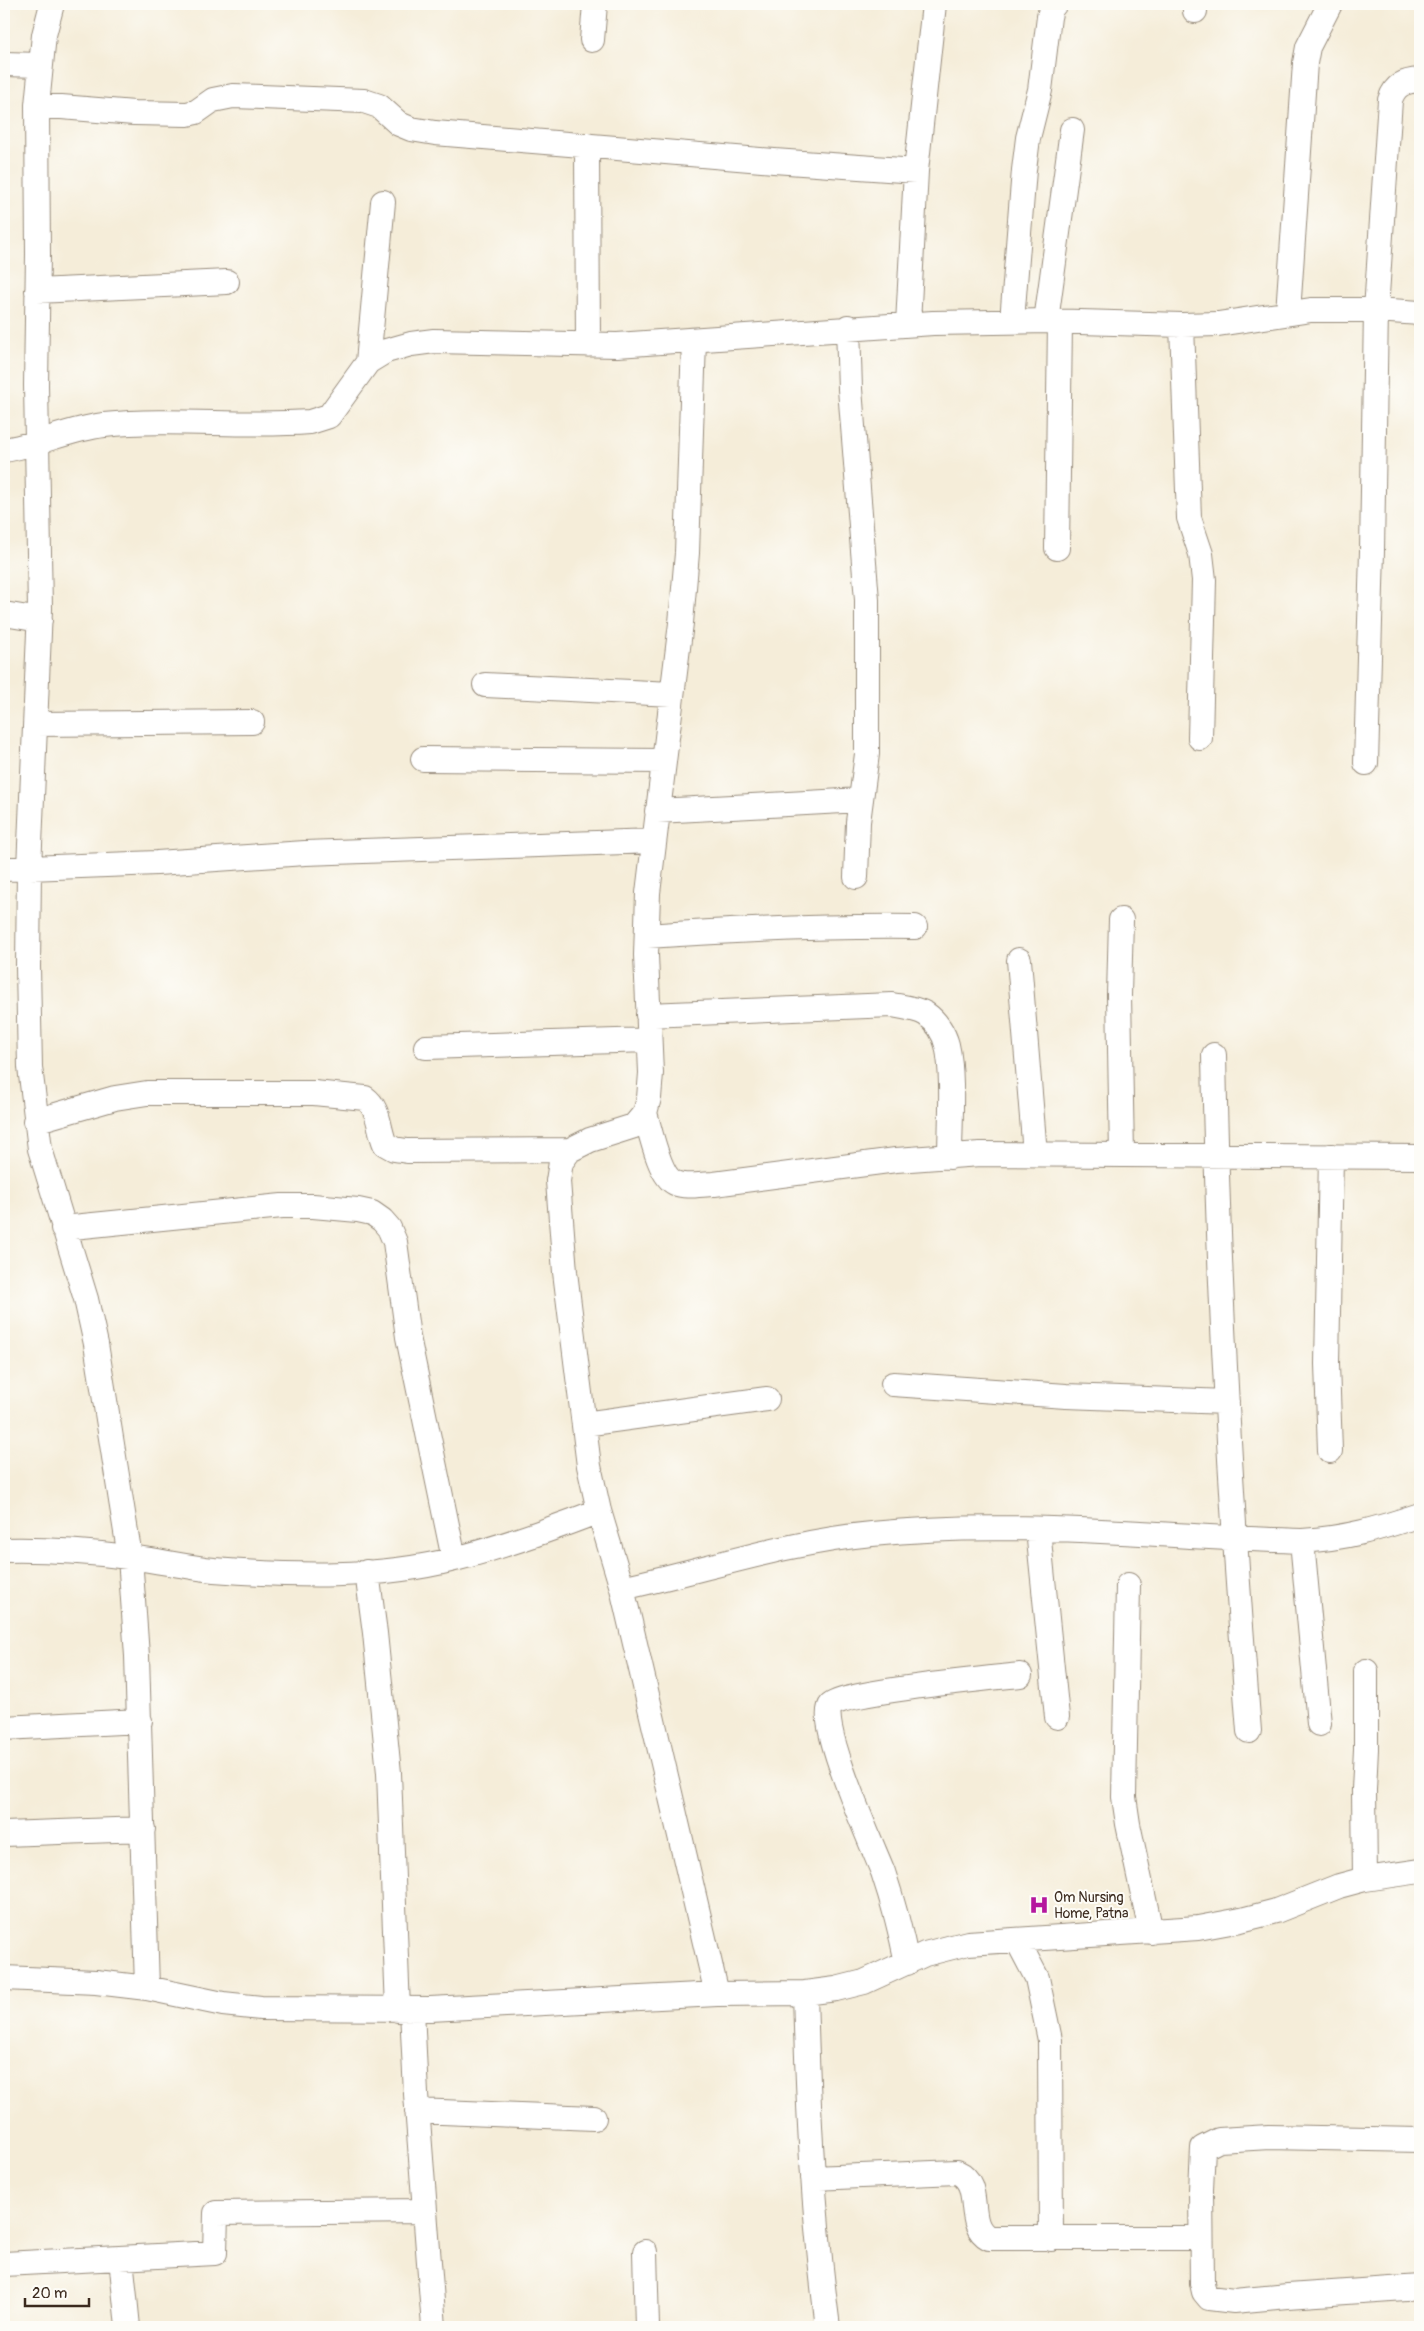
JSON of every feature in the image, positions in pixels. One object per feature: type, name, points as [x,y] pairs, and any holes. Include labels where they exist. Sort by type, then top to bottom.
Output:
[{"type":"street","points":[[52,4],[40,65],[37,105],[40,620],[30,868],[28,967],[30,1067],[36,1121],[43,1158],[86,1299],[96,1344],[130,1557],[140,1721],[147,1988]]},
{"type":"street","points":[[592,40],[596,4]]},
{"type":"street","points":[[908,324],[916,171],[934,4]]},
{"type":"street","points":[[1012,321],[1028,138],[1040,90],[1049,18],[1051,9],[1056,4]]},
{"type":"street","points":[[1288,313],[1305,63],[1308,47],[1330,4]]},
{"type":"street","points":[[4,64],[40,65]]},
{"type":"street","points":[[1366,763],[1376,310],[1390,100],[1394,90],[1404,82],[1420,80]]},
{"type":"street","points":[[37,105],[170,114],[196,112],[213,100],[233,96],[364,101],[379,106],[399,124],[411,129],[774,161],[916,171]]},
{"type":"street","points":[[1057,548],[1053,322],[1072,130]]},
{"type":"street","points":[[586,145],[588,345]]},
{"type":"street","points":[[368,362],[383,202]]},
{"type":"street","points":[[37,291],[142,288],[227,282]]},
{"type":"street","points":[[4,450],[73,430],[103,425],[174,422],[310,422],[329,416],[368,362],[386,351],[411,344],[434,341],[588,345],[694,340],[908,324],[1012,321],[1182,326],[1218,324],[1311,310],[1376,310],[1420,313]]},
{"type":"street","points":[[1182,326],[1188,511],[1200,554],[1204,580],[1200,738]]},
{"type":"street","points":[[848,328],[850,389],[867,600],[867,754],[856,840],[856,877]]},
{"type":"street","points":[[36,1121],[115,1098],[147,1093],[314,1093],[365,1098],[376,1110],[385,1144],[394,1149],[443,1152],[570,1150],[590,1140],[634,1126],[645,1113],[649,1098],[651,1073],[648,1014],[648,892],[672,694],[686,553],[694,340]]},
{"type":"street","points":[[4,614],[40,620]]},
{"type":"street","points":[[485,685],[672,694]]},
{"type":"street","points":[[36,724],[252,722]]},
{"type":"street","points":[[423,759],[664,761]]},
{"type":"street","points":[[657,811],[861,800]]},
{"type":"street","points":[[4,869],[157,863],[305,853],[654,841]]},
{"type":"street","points":[[1121,920],[1119,1005],[1122,1154]]},
{"type":"street","points":[[647,936],[789,927],[915,927]]},
{"type":"street","points":[[1020,960],[1035,1154]]},
{"type":"street","points":[[648,1014],[892,1005],[912,1008],[925,1014],[940,1028],[947,1045],[950,1157]]},
{"type":"street","points":[[426,1047],[649,1040]]},
{"type":"street","points":[[1214,1055],[1216,1156],[1227,1402],[1234,1537],[1249,1731]]},
{"type":"street","points":[[645,1113],[664,1172],[674,1183],[688,1185],[714,1184],[896,1160],[950,1157],[1035,1154],[1420,1157]]},
{"type":"street","points":[[570,1150],[561,1162],[558,1181],[558,1207],[589,1466],[599,1511],[622,1588],[717,1994]]},
{"type":"street","points":[[1330,1451],[1327,1355],[1331,1156]]},
{"type":"street","points":[[63,1228],[282,1206],[313,1206],[358,1210],[372,1213],[382,1220],[395,1242],[408,1338],[454,1559]]},
{"type":"street","points":[[893,1384],[1066,1396],[1227,1402]]},
{"type":"street","points":[[584,1424],[767,1399]]},
{"type":"street","points":[[4,1550],[56,1551],[130,1557],[214,1570],[281,1573],[367,1572],[454,1559],[528,1538],[599,1511]]},
{"type":"street","points":[[622,1588],[834,1539],[927,1529],[999,1528],[1302,1541],[1335,1539],[1368,1533],[1420,1515]]},
{"type":"street","points":[[1038,1530],[1057,1717]]},
{"type":"street","points":[[1302,1541],[1319,1724]]},
{"type":"street","points":[[367,1572],[389,1773],[405,2010],[417,2111],[434,2327]]},
{"type":"street","points":[[1128,1585],[1124,1797],[1151,1932]]},
{"type":"street","points":[[1365,1879],[1366,1671]]},
{"type":"street","points":[[907,1963],[894,1905],[847,1782],[829,1728],[827,1711],[831,1704],[868,1694],[1020,1674]]},
{"type":"street","points":[[4,1728],[140,1721]]},
{"type":"street","points":[[4,1834],[143,1829]]},
{"type":"street","points":[[4,1978],[96,1982],[147,1988],[223,2004],[261,2008],[405,2010],[717,1994],[805,1993],[836,1989],[864,1982],[925,1954],[948,1946],[968,1943],[1198,1928],[1276,1911],[1339,1886],[1365,1879],[1420,1871]]},
{"type":"street","points":[[1017,1940],[1037,1978],[1050,2040],[1051,2239]]},
{"type":"street","points":[[805,1993],[813,2178],[828,2327]]},
{"type":"street","points":[[417,2111],[594,2118]]},
{"type":"street","points":[[1420,2140],[1269,2136],[1236,2138],[1210,2142],[1203,2148],[1201,2155],[1201,2238],[1204,2292],[1209,2298],[1218,2301],[1420,2288]]},
{"type":"street","points":[[813,2178],[957,2172],[964,2175],[970,2182],[975,2217],[982,2234],[989,2238],[1201,2238]]},
{"type":"street","points":[[4,2264],[215,2253],[216,2213],[425,2210]]},
{"type":"street","points":[[645,2252],[647,2327]]},
{"type":"street","points":[[121,2258],[128,2327]]},
{"type":"place","name":"Om Nursing Home, Patna","points":[[1039,1905]]}]
